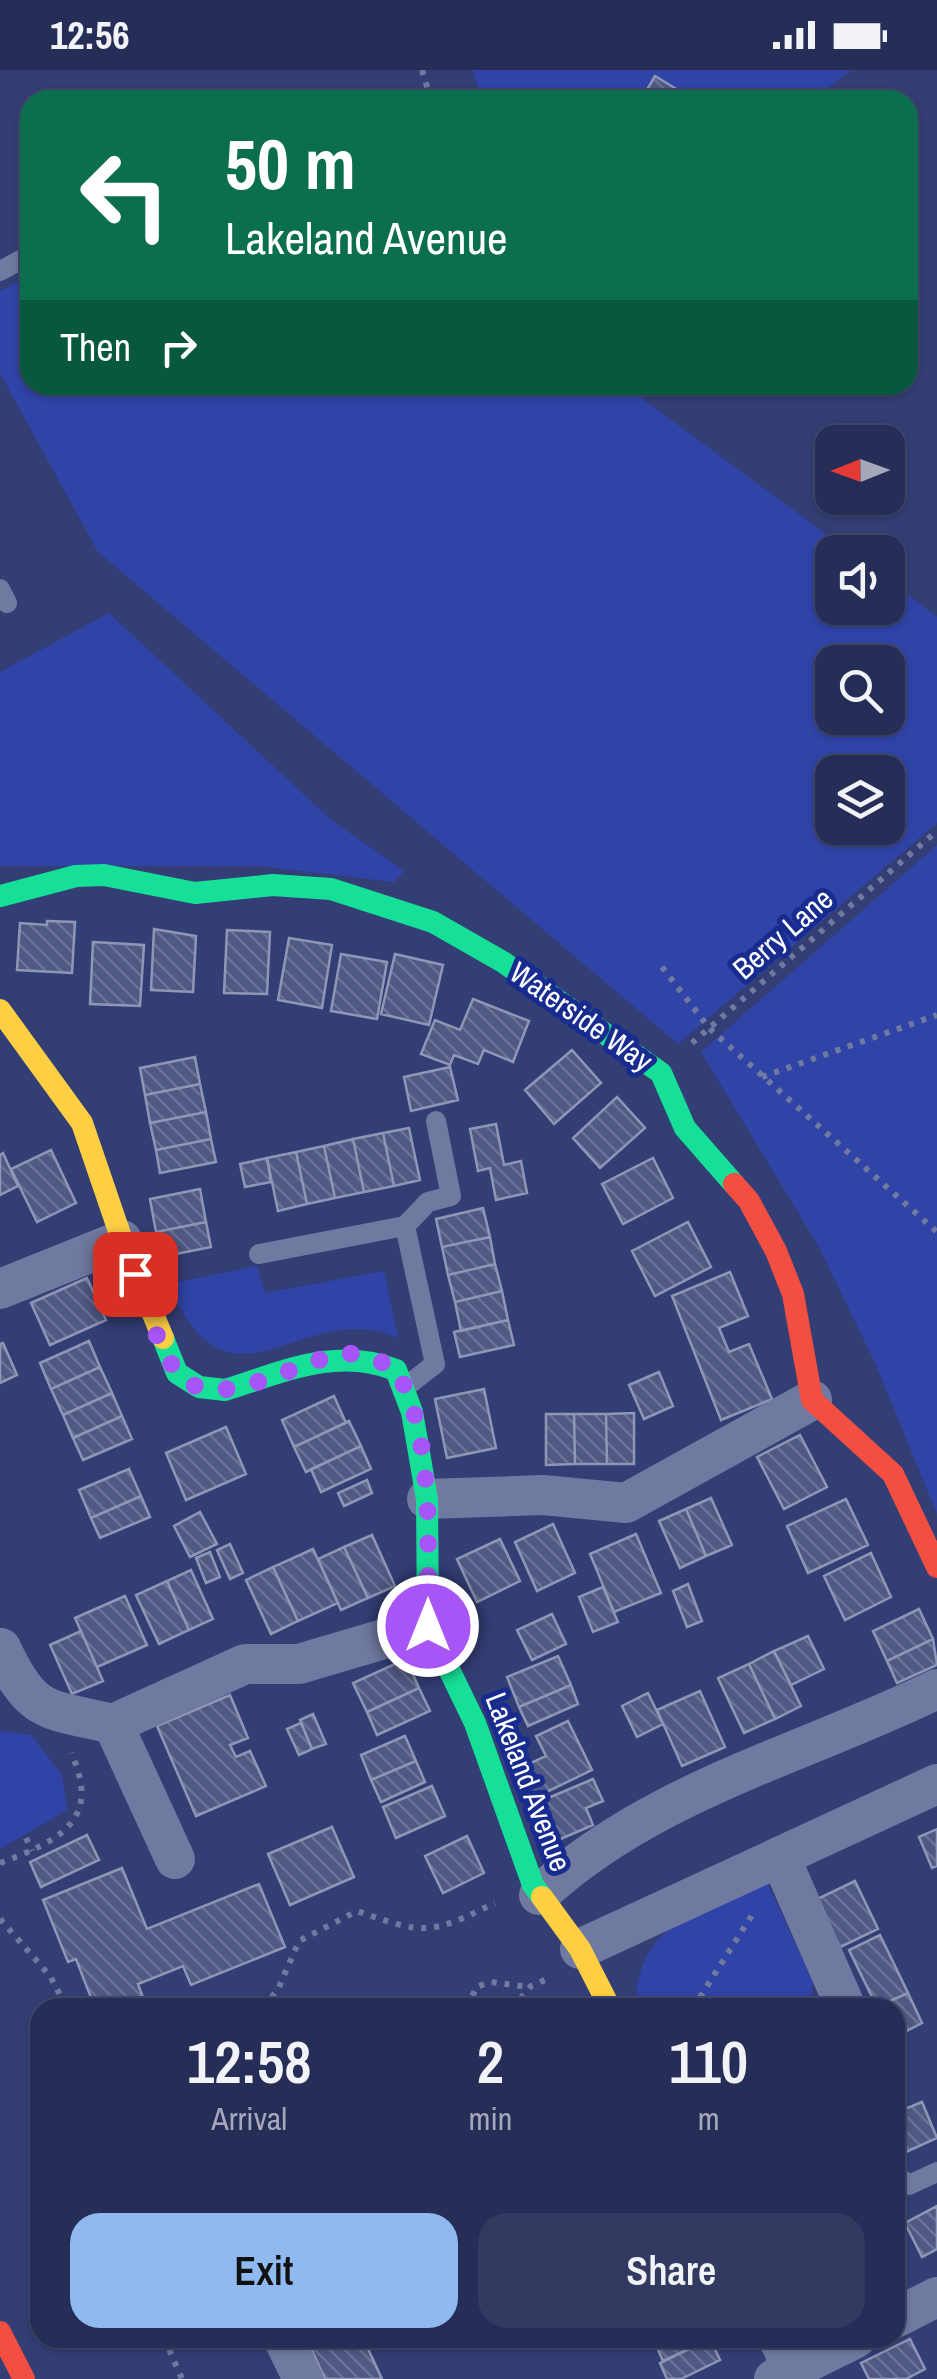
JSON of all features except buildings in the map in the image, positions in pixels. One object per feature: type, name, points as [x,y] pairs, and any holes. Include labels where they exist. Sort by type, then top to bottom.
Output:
[{"type":"main road","name":"Waterside Way","points":[[0,896],[76,876],[104,875],[195,893],[272,884],[330,889],[433,922],[504,962],[661,1073],[685,1128],[749,1201],[776,1251],[793,1294],[812,1400]]},
{"type":"main road","points":[[0,1010],[82,1123],[165,1350],[177,1372],[193,1387],[226,1390],[345,1354],[378,1360],[396,1370],[406,1386]]},
{"type":"main road","name":"Lakeland Avenue","points":[[406,1386],[427,1499],[428,1626],[475,1722],[536,1890],[580,1949],[605,1998]]},
{"type":"main road","points":[[812,1400],[893,1474],[937,1567]]},
{"type":"main road","points":[[0,2332],[24,2379]]},
{"type":"street","points":[[0,1289],[122,1240]]},
{"type":"street","points":[[427,1499],[544,1495],[626,1503],[812,1400]]},
{"type":"street","points":[[0,1648],[20,1690],[42,1707],[113,1724],[233,1667],[274,1660],[312,1661],[428,1626]]},
{"type":"street","points":[[536,1890],[576,1860],[704,1789],[828,1740],[937,1689]]},
{"type":"street","points":[[113,1724],[175,1860]]},
{"type":"street","points":[[580,1949],[937,1784]]},
{"type":"street","points":[[780,1857],[842,1998]]},
{"type":"street","points":[[905,2313],[937,2297]]},
{"type":"street","points":[[288,2348],[303,2379]]},
{"type":"street","points":[[786,2366],[831,2348]]},
{"type":"lane","points":[[258,1254],[405,1226],[428,1202],[451,1196],[436,1121]]},
{"type":"lane","points":[[405,1226],[435,1364],[406,1386]]},
{"type":"lane","points":[[905,2182],[910,2186],[937,2172]]},
{"type":"path","name":"Berry Lane","points":[[661,1073],[937,831]]},
{"type":"path","points":[[662,966],[709,1028],[937,1232]]},
{"type":"path","points":[[762,1077],[937,1015]]},
{"type":"path","points":[[0,1863],[62,1834],[78,1816],[84,1783],[72,1754],[39,1724],[42,1707]]},
{"type":"path","points":[[26,1838],[32,1850]]},
{"type":"path","points":[[699,1998],[760,1903],[780,1857]]},
{"type":"path","points":[[271,1998],[299,1941],[357,1911],[413,1931],[440,1930],[536,1890]]},
{"type":"path","points":[[0,1919],[50,1976],[62,1998]]},
{"type":"path","points":[[472,1998],[476,1986],[490,1982],[530,1987]]},
{"type":"path","points":[[168,2348],[182,2379]]},
{"type":"shaded area","points":[[473,70],[851,70],[825,90],[479,90]]},
{"type":"shaded area","points":[[20,281],[20,395],[638,395],[827,535],[815,535],[815,625],[905,625],[905,593],[937,617],[937,823],[678,1044],[98,552],[0,373],[0,291]]},
{"type":"shaded area","points":[[109,613],[330,819],[404,871],[394,882],[258,866],[0,866],[0,672]]},
{"type":"shaded area","points":[[937,845],[937,1514],[876,1365],[819,1247],[701,1052]]},
{"type":"shaded area","points":[[257,1266],[265,1293],[384,1271],[398,1338],[363,1329],[330,1332],[243,1354],[217,1348],[192,1326],[168,1284]]},
{"type":"shaded area","points":[[0,1731],[31,1735],[62,1775],[67,1810],[0,1849]]},
{"type":"shaded area","points":[[766,1880],[813,1982],[811,1998],[638,1998],[647,1957],[659,1939],[696,1912]]},
{"type":"traffic: fast","points":[[0,896],[76,876],[104,875],[195,893],[273,885],[331,889],[433,922],[503,962],[661,1073],[685,1128],[734,1184]]},
{"type":"traffic: fast","points":[[163,1338],[177,1373],[199,1387],[225,1390],[289,1369],[331,1361],[353,1360],[396,1370],[412,1412],[427,1499],[428,1626],[475,1723],[533,1885],[542,1897]]},
{"type":"traffic: slow","points":[[0,1010],[82,1123],[122,1240],[163,1338]]},
{"type":"traffic: slow","points":[[542,1897],[580,1949],[605,1998]]},
{"type":"traffic: jam","points":[[734,1184],[749,1201],[776,1251],[793,1294],[812,1400],[893,1474],[937,1567]]},
{"type":"traffic: jam","points":[[0,2332],[24,2379]]},
{"type":"route","points":[[135,1274],[165,1350],[177,1372],[193,1387],[226,1390],[345,1354],[378,1360],[396,1370],[406,1386],[427,1499],[428,1626]]}]
